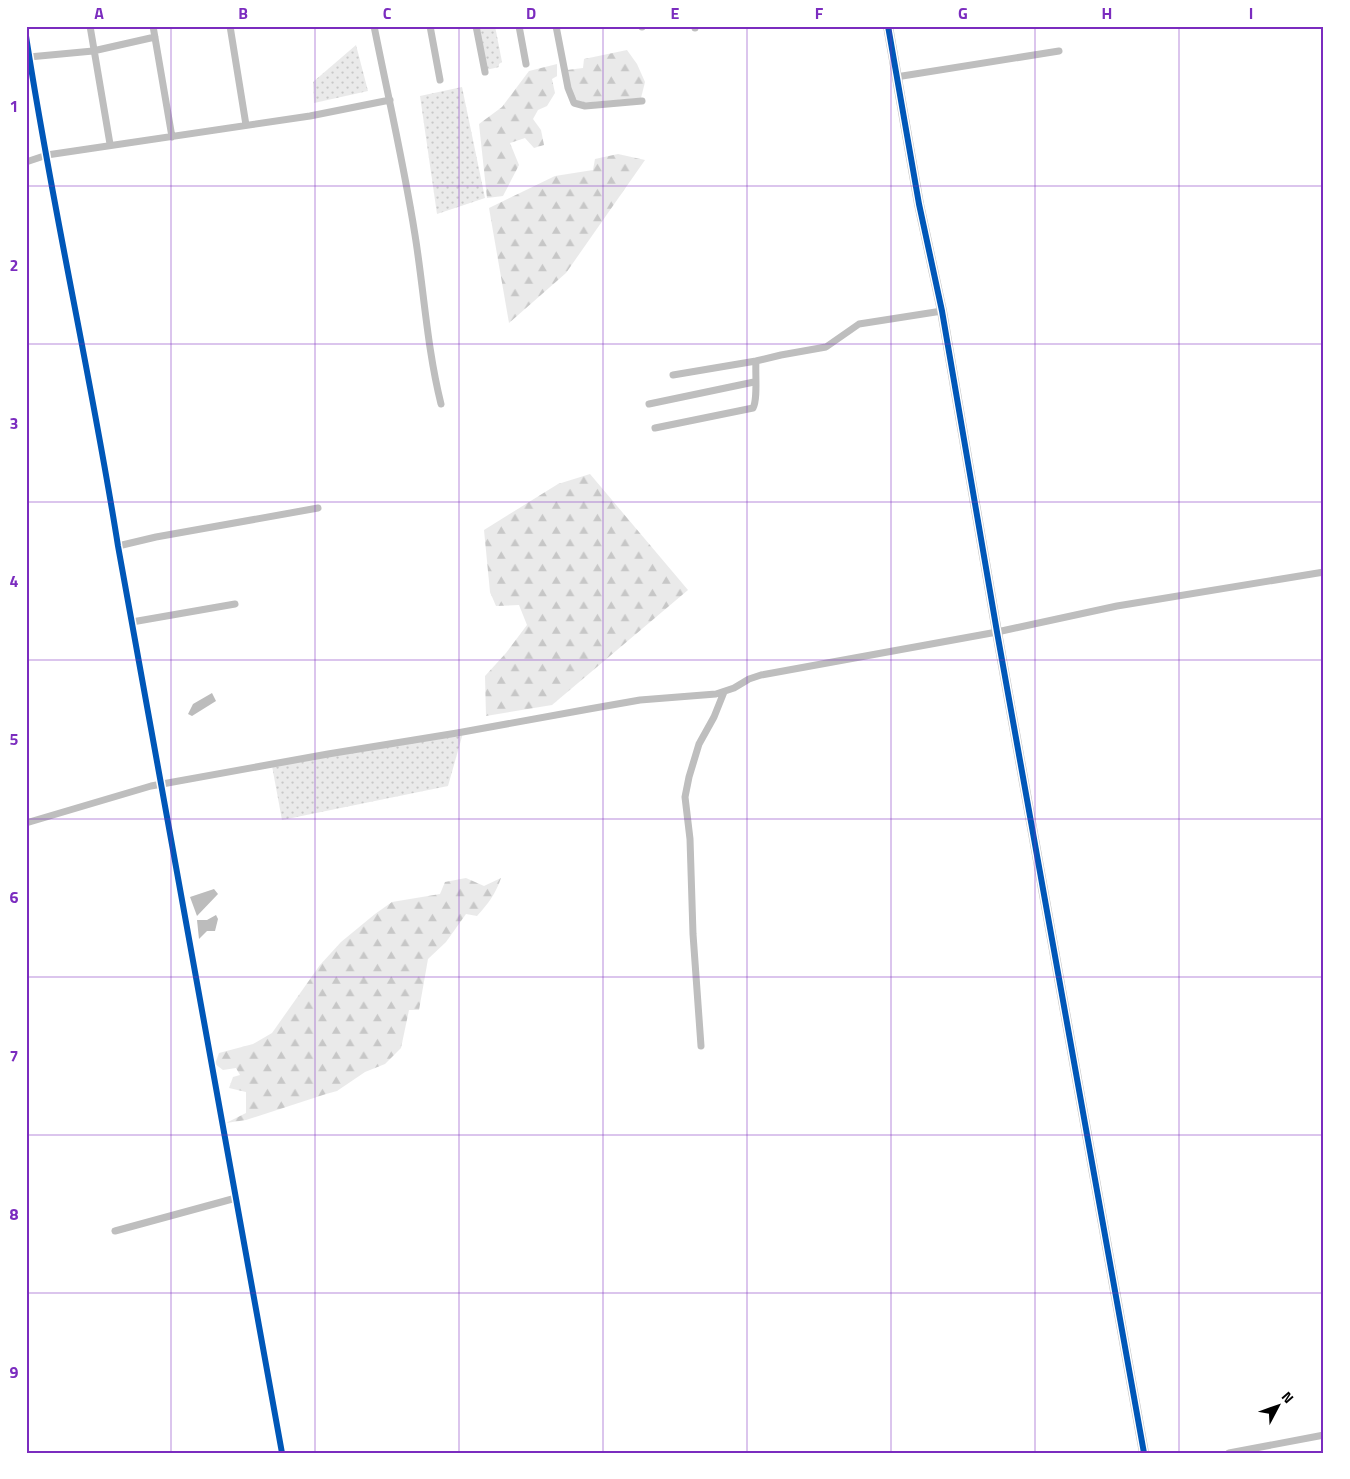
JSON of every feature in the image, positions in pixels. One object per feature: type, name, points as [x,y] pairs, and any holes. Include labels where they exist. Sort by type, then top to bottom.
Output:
[{"type":"street","points":[[90,26],[110,144]]},
{"type":"street","points":[[153,26],[172,137]]},
{"type":"street","points":[[230,26],[246,125]]},
{"type":"street","points":[[374,26],[415,235],[432,367],[441,404]]},
{"type":"street","points":[[430,26],[440,80]]},
{"type":"street","points":[[476,26],[485,72]]},
{"type":"street","points":[[519,26],[526,64]]},
{"type":"street","points":[[556,26],[568,88],[574,103],[585,106],[642,101]]},
{"type":"street","points":[[888,26],[919,204],[942,310],[997,632],[1144,1453]]},
{"type":"street","points":[[26,36],[104,454],[118,546],[282,1453]]},
{"type":"street","points":[[30,57],[94,51],[155,37]]},
{"type":"street","points":[[896,77],[1059,51]]},
{"type":"street","points":[[26,162],[47,155],[110,144],[172,137],[310,116],[390,100]]},
{"type":"street","points":[[673,375],[826,347],[834,343],[838,337],[853,327],[865,322],[942,310]]},
{"type":"street","points":[[655,428],[753,408],[756,399],[754,382],[756,361]]},
{"type":"street","points":[[649,404],[754,382]]},
{"type":"street","points":[[118,546],[156,537],[318,508]]},
{"type":"street","points":[[26,823],[151,786],[328,754],[456,734],[640,700],[724,692],[761,675],[997,632],[1116,606],[1324,572]]},
{"type":"street","points":[[132,622],[235,604]]},
{"type":"street","points":[[701,1046],[693,934],[690,839],[685,797],[699,744],[714,717],[724,692]]},
{"type":"street","points":[[115,1231],[236,1198]]},
{"type":"street","points":[[1229,1453],[1324,1435]]},
{"type":"green space","points":[[478,26],[495,26],[502,62],[499,64],[499,67],[486,70]]},
{"type":"green space","points":[[356,45],[368,91],[314,103],[313,82]]},
{"type":"green space","points":[[627,50],[637,64],[645,82],[641,98],[580,103],[572,96],[567,70],[583,68],[584,59]]},
{"type":"green space","points":[[557,64],[557,76],[552,79],[555,93],[547,106],[538,110],[533,119],[541,130],[544,145],[534,148],[525,138],[510,143],[519,165],[503,196],[487,198],[479,124],[502,107],[529,71]]},
{"type":"green space","points":[[462,87],[485,198],[437,214],[420,96]]},
{"type":"green space","points":[[618,154],[645,160],[566,273],[509,323],[489,208],[555,176],[593,170],[595,159]]},
{"type":"green space","points":[[590,474],[688,590],[552,705],[486,716],[485,676],[506,653],[527,625],[519,605],[496,606],[490,592],[484,530],[558,484]]},
{"type":"green space","points":[[463,733],[448,786],[282,820],[272,766]]},
{"type":"green space","points":[[466,878],[484,886],[501,878],[497,889],[477,916],[466,914],[446,942],[428,959],[419,1010],[409,1010],[401,1048],[385,1064],[365,1072],[337,1091],[246,1120],[226,1123],[246,1113],[246,1092],[229,1088],[233,1077],[240,1075],[236,1068],[223,1070],[215,1064],[219,1053],[253,1044],[272,1033],[320,965],[341,942],[375,914],[392,902],[440,894],[445,882]]},
{"type":"shaded area","points":[[212,693],[216,701],[192,716],[188,714],[193,704]]},
{"type":"shaded area","points":[[214,889],[218,894],[197,916],[190,897]]},
{"type":"shaded area","points":[[216,915],[218,919],[215,931],[207,931],[199,939],[197,920],[207,920]]},
{"type":"cycle path","points":[[888,26],[919,204],[942,311],[997,632],[1144,1453]]},
{"type":"cycle path","points":[[26,36],[36,100],[96,418],[282,1453]]}]
